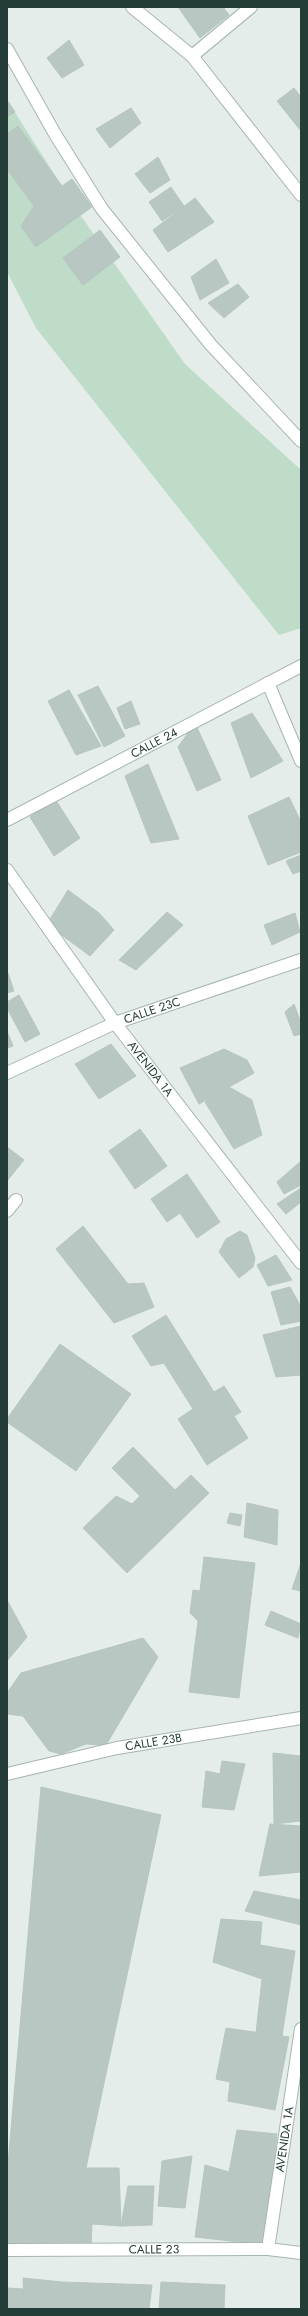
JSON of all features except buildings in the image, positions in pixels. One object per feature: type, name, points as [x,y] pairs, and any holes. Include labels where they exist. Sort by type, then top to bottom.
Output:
[{"type":"street","points":[[132,7],[192,56],[301,195]]},
{"type":"street","points":[[192,56],[251,7]]},
{"type":"street","points":[[7,49],[55,134],[102,209],[211,345],[301,441]]},
{"type":"street","name":"CALLE 24","points":[[7,820],[301,666]]},
{"type":"street","points":[[268,683],[301,761]]},
{"type":"street","name":"AVENIDA 1A","points":[[7,870],[115,1023],[301,1263]]},
{"type":"street","name":"CALLE 23C","points":[[7,1073],[115,1023],[301,960]]},
{"type":"street","points":[[7,1211],[16,1200]]},
{"type":"street","name":"CALLE 23B","points":[[7,1774],[117,1748],[301,1718]]},
{"type":"street","name":"AVENIDA 1A","points":[[268,2249],[301,2029]]},
{"type":"street","name":"CALLE 23","points":[[7,2250],[268,2249],[301,2253]]},
{"type":"green space","points":[[7,100],[81,216],[185,364],[301,470],[301,628],[279,635],[36,328],[7,272]]}]
